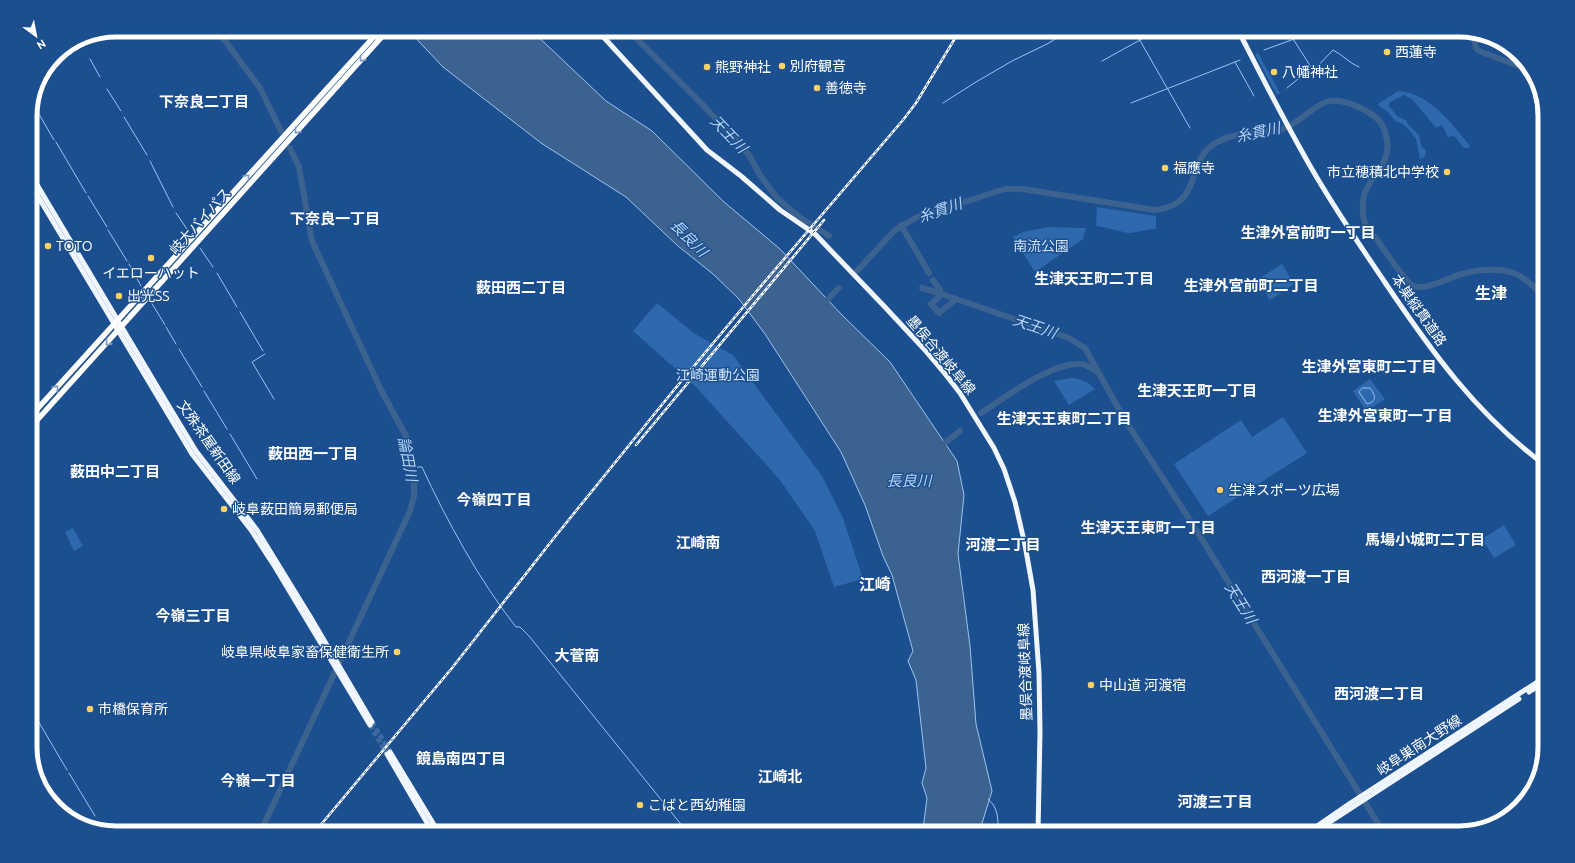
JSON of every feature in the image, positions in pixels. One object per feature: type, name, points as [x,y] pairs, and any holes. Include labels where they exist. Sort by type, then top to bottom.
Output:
[{"type":"highway","name":"岐大バイパス","points":[[37,420],[120,329],[320,101],[374,37]]},
{"type":"highway","name":"岐大バイパス","points":[[37,409],[320,101],[381,37]]},
{"type":"main road","name":"墨俣合渡岐阜線","points":[[603,37],[707,150],[780,210],[815,234],[883,305],[924,349],[960,393],[994,448],[1004,469],[1015,502],[1033,590],[1039,674],[1040,732],[1038,826]]},
{"type":"main road","points":[[1243,37],[1301,147]]},
{"type":"main road","name":"本巣縦貫道路","points":[[1301,147],[1371,256],[1448,366],[1482,406],[1505,428],[1538,455]]},
{"type":"main road","name":"本巣縦貫道路","points":[[1301,147],[1326,192],[1407,316],[1446,368],[1479,408],[1499,428],[1538,459]]},
{"type":"main road","name":"文殊茶屋新田線","points":[[37,185],[120,329],[196,451],[257,530],[371,724]]},
{"type":"main road","name":"文殊茶屋新田線","points":[[37,194],[116,322]]},
{"type":"main road","name":"岐阜巣南大野線","points":[[1374,791],[1538,682]]},
{"type":"main road","name":"岐阜巣南大野線","points":[[1318,826],[1538,686]]},
{"type":"main road","points":[[429,826],[388,753],[435,826]]},
{"type":"main road","name":"岐阜巣南大野線","points":[[1323,826],[1350,806]]},
{"type":"green space","points":[[1258,53],[1280,93],[1277,95],[1255,54]]},
{"type":"green space","points":[[1398,91],[1410,93],[1430,103],[1456,128],[1470,146],[1469,148],[1464,148],[1454,136],[1448,137],[1442,125],[1436,128],[1412,99],[1404,95],[1390,102],[1388,105],[1397,116],[1407,121],[1419,137],[1422,147],[1426,150],[1425,157],[1420,159],[1416,139],[1410,131],[1403,124],[1395,121],[1388,112],[1378,104]]},
{"type":"green space","points":[[1097,207],[1156,216],[1156,229],[1130,233],[1096,226]]},
{"type":"green space","name":"南流公園","points":[[1048,227],[1086,228],[1083,239],[1035,272],[1013,237],[1023,232]]},
{"type":"green space","points":[[1282,264],[1294,284],[1270,300],[1257,280]]},
{"type":"green space","name":"江崎運動公園","points":[[657,303],[695,334],[733,355],[822,476],[843,518],[863,579],[834,587],[815,531],[780,480],[696,387],[633,331]]},
{"type":"green space","points":[[1071,378],[1084,381],[1095,389],[1069,405],[1054,381]]},
{"type":"green space","points":[[1370,379],[1385,399],[1366,411],[1353,391]]},
{"type":"green space","name":"生津スポーツ広場","points":[[1283,417],[1307,453],[1208,516],[1174,464],[1241,420],[1252,437]]},
{"type":"green space","points":[[1504,525],[1516,545],[1494,558],[1482,539]]},
{"type":"green space","points":[[73,528],[83,546],[74,551],[65,532]]},
{"type":"water","name":"長良川","points":[[415,37],[538,37],[606,101],[652,131],[724,202],[780,249],[842,315],[890,362],[957,461],[964,495],[958,554],[970,646],[976,724],[992,791],[981,826],[923,826],[927,798],[922,783],[926,768],[916,680],[908,661],[913,651],[892,575],[883,556],[865,505],[841,452],[765,334],[739,299],[713,274],[678,246],[626,197],[541,143],[443,67]]},
{"type":"waterway","name":"論田川","points":[[222,37],[260,88],[281,131]]},
{"type":"waterway","name":"天王川","points":[[635,37],[702,104],[749,155],[760,175],[777,198],[799,217],[829,236]]},
{"type":"waterway","points":[[943,103],[1012,61],[1058,37]]},
{"type":"waterway","points":[[1138,37],[1190,128]]},
{"type":"waterway","points":[[1102,61],[1145,37]]},
{"type":"waterway","points":[[1264,50],[1300,37]]},
{"type":"waterway","points":[[1293,39],[1313,70]]},
{"type":"waterway","points":[[1474,39],[1476,48],[1479,51],[1516,65],[1518,64]]},
{"type":"waterway","points":[[1287,88],[1298,79],[1313,71],[1333,50],[1359,67]]},
{"type":"waterway","points":[[90,59],[100,77]]},
{"type":"waterway","points":[[1131,103],[1240,60]]},
{"type":"waterway","points":[[1235,62],[1254,96]]},
{"type":"waterway","points":[[107,89],[121,111]]},
{"type":"waterway","name":"糸貫川","points":[[856,272],[895,230],[917,217],[1005,189],[1023,189],[1155,210],[1170,206],[1181,200],[1188,192],[1199,161],[1205,152],[1214,144],[1226,138],[1240,134],[1288,127],[1320,105],[1326,102],[1340,101],[1356,106],[1371,114],[1377,118],[1383,127],[1388,148],[1384,161],[1365,192],[1363,216],[1369,230],[1410,284],[1415,287],[1428,286],[1468,273],[1486,270],[1499,270],[1511,272],[1520,276],[1538,291]]},
{"type":"waterway","points":[[37,111],[54,140]]},
{"type":"waterway","points":[[124,117],[147,155]]},
{"type":"waterway","points":[[56,142],[86,193]]},
{"type":"waterway","name":"論田川","points":[[263,826],[410,511],[414,496],[414,485],[407,438],[381,390],[312,241],[299,167],[290,148]]},
{"type":"waterway","points":[[150,161],[173,207]]},
{"type":"waterway","points":[[88,196],[107,227]]},
{"type":"waterway","points":[[176,213],[189,232]]},
{"type":"waterway","points":[[901,225],[929,273]]},
{"type":"waterway","points":[[108,230],[127,261]]},
{"type":"waterway","points":[[200,248],[213,267]]},
{"type":"waterway","points":[[129,264],[141,286]]},
{"type":"waterway","points":[[217,273],[237,307]]},
{"type":"waterway","name":"天王川","points":[[933,280],[940,290],[938,298],[931,304],[939,313],[956,299]]},
{"type":"waterway","name":"糸貫川","points":[[823,304],[839,288]]},
{"type":"waterway","name":"天王川","points":[[922,288],[1069,338],[1085,348],[1125,420],[1188,517],[1380,826]]},
{"type":"waterway","points":[[151,302],[165,325]]},
{"type":"waterway","points":[[240,312],[263,351]]},
{"type":"waterway","points":[[166,327],[176,344]]},
{"type":"waterway","points":[[179,349],[202,387]]},
{"type":"waterway","points":[[265,354],[252,362],[274,399]]},
{"type":"waterway","name":"天王川","points":[[981,413],[1029,382],[1056,369],[1069,365],[1081,364],[1098,372]]},
{"type":"waterway","points":[[1363,388],[1370,388],[1373,393],[1374,399],[1370,403],[1367,404],[1359,392],[1363,388]]},
{"type":"waterway","points":[[204,391],[227,429]]},
{"type":"waterway","name":"天王川","points":[[940,447],[960,431]]},
{"type":"waterway","points":[[230,434],[257,479]]},
{"type":"waterway","points":[[412,467],[422,467],[464,550],[502,609],[516,627],[520,627],[529,636],[682,826]]},
{"type":"waterway","points":[[37,719],[67,770]]},
{"type":"waterway","points":[[69,773],[95,816]]},
{"type":"waterway","points":[[988,799],[996,810],[998,826]]},
{"type":"tunnel","points":[[372,722],[390,752]]},
{"type":"tunnel","points":[[370,725],[387,754]]},
{"type":"railway","points":[[320,826],[452,668],[554,538],[669,396],[903,120],[916,103],[956,37]]},
{"type":"railway","points":[[636,445],[824,220]]},
{"type":"place","name":"西蓮寺","points":[[1387,52]]},
{"type":"place","name":"別府観音","points":[[782,66]]},
{"type":"place","name":"熊野神社","points":[[707,67]]},
{"type":"place","name":"八幡神社","points":[[1274,72]]},
{"type":"place","name":"善徳寺","points":[[817,88]]},
{"type":"place","name":"福應寺","points":[[1165,168]]},
{"type":"place","name":"市立穂積北中学校","points":[[1447,172]]},
{"type":"place","name":"TOTO","points":[[48,246]]},
{"type":"place","name":"イエローハット","points":[[151,258]]},
{"type":"place","name":"出光SS","points":[[119,296]]},
{"type":"place","name":"生津スポーツ広場","points":[[1220,490]]},
{"type":"place","name":"岐阜薮田簡易郵便局","points":[[224,509]]},
{"type":"place","name":"岐阜県岐阜家畜保健衛生所","points":[[397,652]]},
{"type":"place","name":"中山道 河渡宿","points":[[1091,685]]},
{"type":"place","name":"市橋保育所","points":[[90,709]]},
{"type":"place","name":"こばと西幼稚園","points":[[640,805]]},
{"type":"district","name":"下奈良二丁目","points":[[204,101]]},
{"type":"district","name":"下奈良一丁目","points":[[335,218]]},
{"type":"district","name":"生津外宮前町一丁目","points":[[1308,232]]},
{"type":"district","name":"生津天王町二丁目","points":[[1094,278]]},
{"type":"district","name":"生津外宮前町二丁目","points":[[1251,285]]},
{"type":"district","name":"薮田西二丁目","points":[[521,287]]},
{"type":"district","name":"生津","points":[[1491,293]]},
{"type":"district","name":"生津外宮東町二丁目","points":[[1369,366]]},
{"type":"district","name":"生津天王町一丁目","points":[[1197,390]]},
{"type":"district","name":"生津外宮東町一丁目","points":[[1385,415]]},
{"type":"district","name":"生津天王東町二丁目","points":[[1064,418]]},
{"type":"district","name":"薮田西一丁目","points":[[313,453]]},
{"type":"district","name":"薮田中二丁目","points":[[115,471]]},
{"type":"district","name":"今嶺四丁目","points":[[494,499]]},
{"type":"district","name":"生津天王東町一丁目","points":[[1148,527]]},
{"type":"district","name":"馬場小城町二丁目","points":[[1425,539]]},
{"type":"district","name":"江崎南","points":[[698,542]]},
{"type":"district","name":"河渡二丁目","points":[[1003,544]]},
{"type":"district","name":"西河渡一丁目","points":[[1306,576]]},
{"type":"district","name":"江崎","points":[[875,584]]},
{"type":"district","name":"今嶺三丁目","points":[[193,615]]},
{"type":"district","name":"大菅南","points":[[577,655]]},
{"type":"district","name":"西河渡二丁目","points":[[1379,693]]},
{"type":"district","name":"鏡島南四丁目","points":[[461,758]]},
{"type":"district","name":"江崎北","points":[[780,776]]},
{"type":"district","name":"今嶺一丁目","points":[[258,780]]},
{"type":"district","name":"河渡三丁目","points":[[1215,801]]}]
